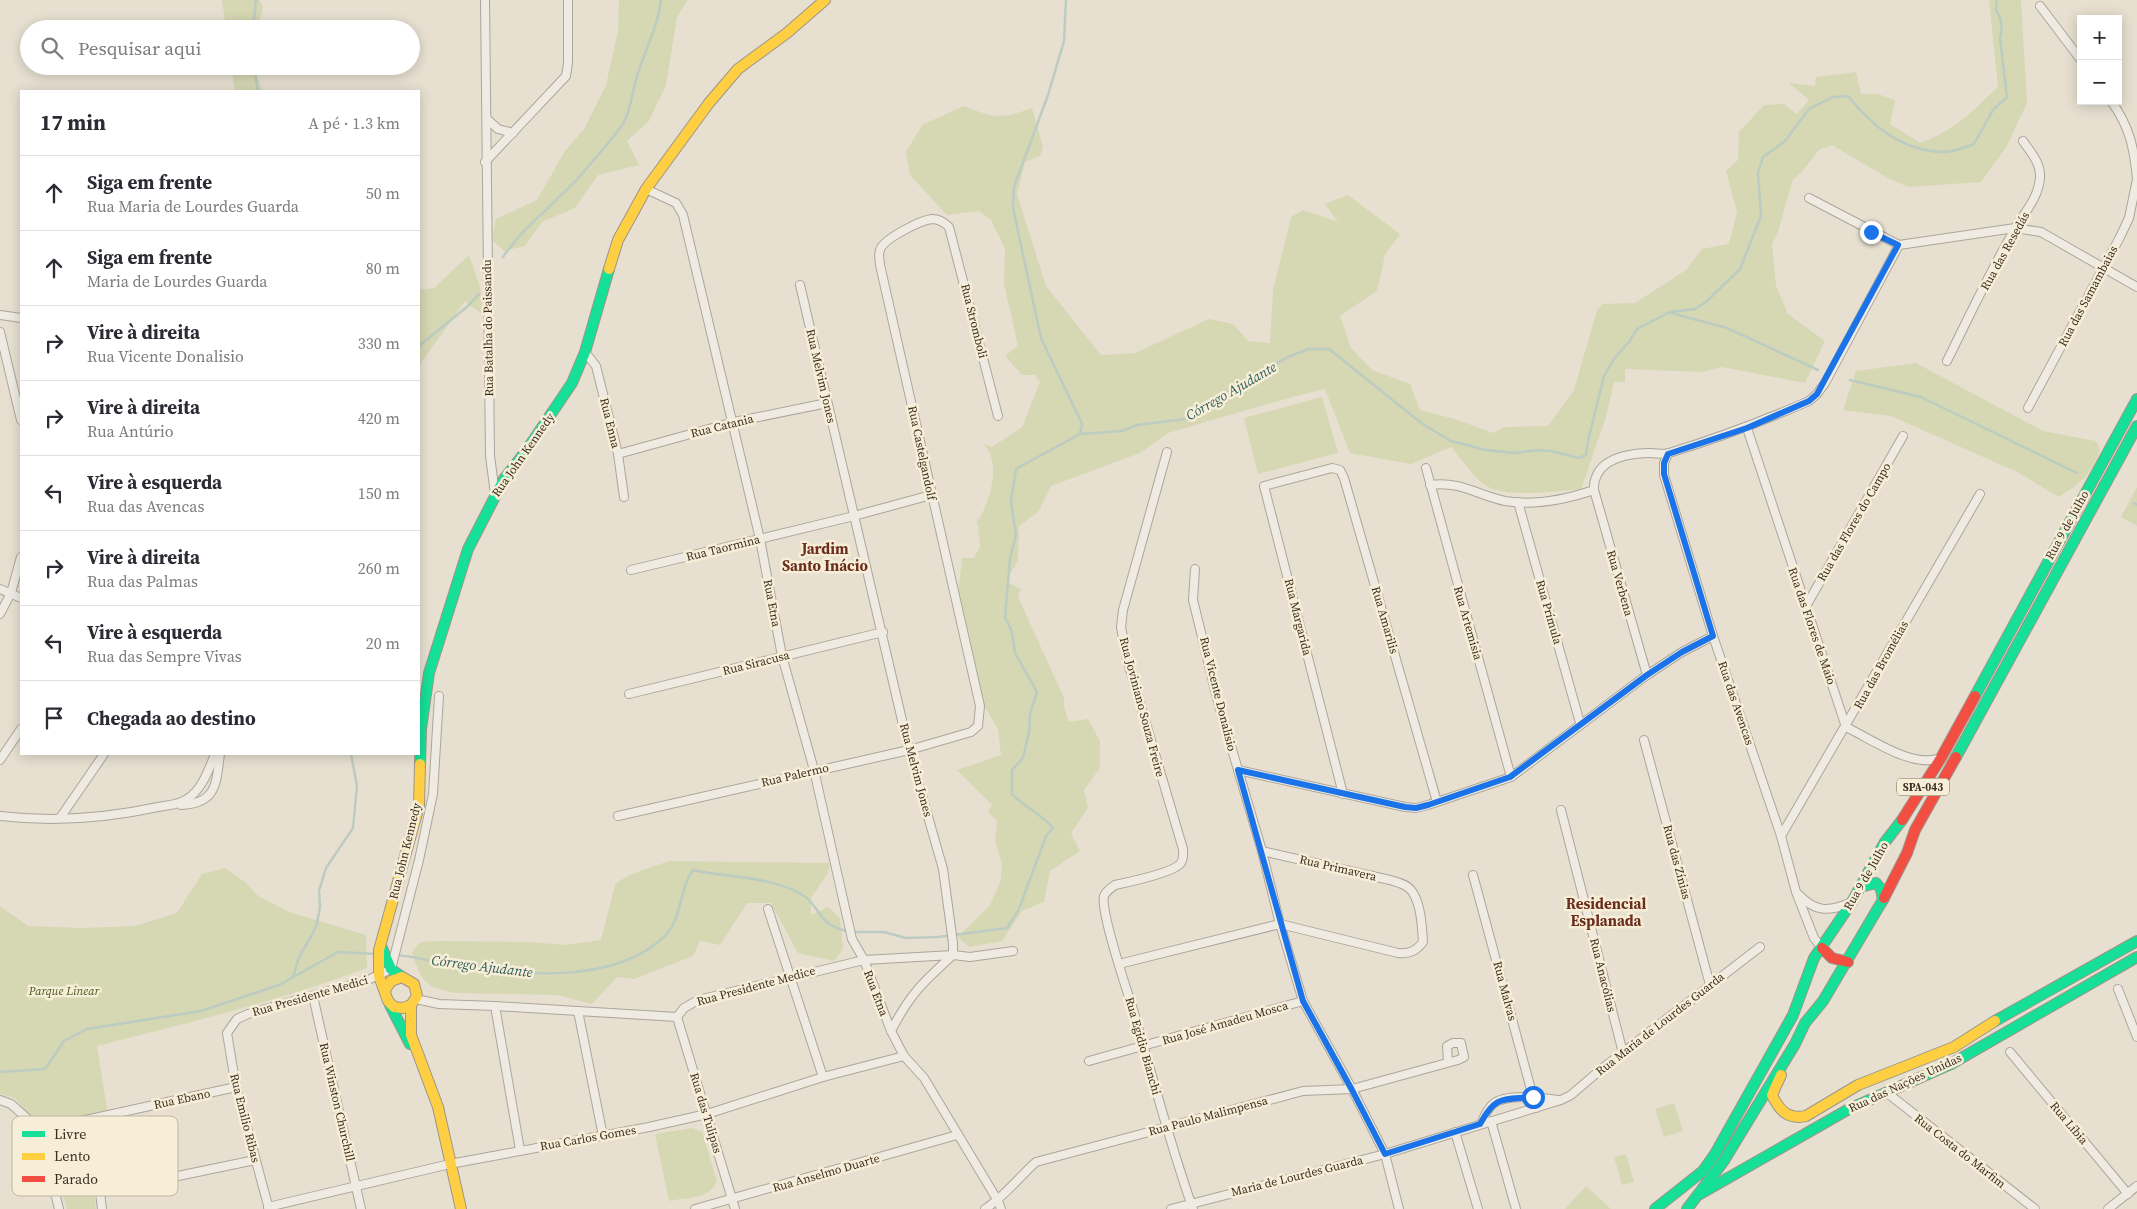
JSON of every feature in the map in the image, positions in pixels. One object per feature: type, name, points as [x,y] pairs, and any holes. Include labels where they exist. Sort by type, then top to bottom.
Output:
[{"type":"main road","name":"Rua John Kennedy","points":[[384,990],[379,976],[385,964],[381,948],[419,806],[421,729],[430,673],[459,572],[468,549],[495,494],[572,383],[585,352],[618,240],[646,189],[709,103],[738,70],[787,33],[824,0]]},
{"type":"main road","name":"Rua 9 de Julho","points":[[1655,1209],[1702,1171],[1715,1154],[1793,1014],[1814,958],[1852,902],[1879,852],[1904,819],[1941,758],[2137,398]]},
{"type":"main road","name":"Rua 9 de Julho","points":[[1687,1209],[1723,1162],[1795,1044],[1804,1023],[1823,1002],[1884,900],[1907,853],[1915,830],[2034,618],[2137,426]]},
{"type":"main road","points":[[1860,887],[1876,883],[1881,889],[1884,900]]},
{"type":"main road","name":"Rua das Nações Unidas","points":[[1795,1044],[1772,1095],[1781,1112],[1792,1118],[1798,1118],[1806,1116],[1858,1085],[1954,1047],[1981,1029],[2137,941]]},
{"type":"main road","points":[[1822,948],[1832,958],[1848,962]]},
{"type":"main road","name":"Rua das Nações Unidas","points":[[1699,1195],[1849,1109],[1950,1064],[2137,957]]},
{"type":"main road","points":[[385,964],[414,984],[417,992],[413,1002],[411,1035],[438,1107],[461,1209]]},
{"type":"main road","points":[[402,977],[390,982],[384,990],[386,998],[406,1038],[417,1054]]},
{"type":"main road","points":[[390,1004],[398,1008],[413,1002]]},
{"type":"main road","points":[[1665,1209],[1695,1184],[1702,1171]]},
{"type":"street","name":"Rua Batalha do Paissandu","points":[[485,0],[490,456],[495,494]]},
{"type":"street","points":[[486,162],[566,76],[568,63],[568,0]]},
{"type":"street","points":[[2040,6],[2077,55]]},
{"type":"street","name":"Rua das Samambaias","points":[[2028,408],[2129,218],[2137,179],[2132,140],[2124,121],[2114,105]]},
{"type":"street","points":[[487,119],[498,129],[513,133]]},
{"type":"street","name":"Rua das Resedás","points":[[1947,361],[2016,228],[2034,200],[2040,176],[2036,161],[2022,141]]},
{"type":"street","name":"Rua Etna","points":[[646,189],[676,203],[683,215],[734,422],[760,539],[782,656],[814,770],[852,940],[864,960],[891,1031]]},
{"type":"street","points":[[1810,198],[1898,245],[2016,228],[2041,232],[2137,287]]},
{"type":"street","name":"Rua Castelgandolf","points":[[950,227],[942,221],[934,219],[922,221],[885,242],[879,250],[880,266],[980,706],[980,723],[972,732]]},
{"type":"street","name":"Rua Stromboli","points":[[950,227],[998,416]]},
{"type":"street","points":[[1430,486],[1444,483],[1455,485],[1499,499],[1518,502],[1557,500],[1594,490],[1598,473],[1606,464],[1615,459],[1649,453],[1668,454],[1747,428],[1809,401],[1817,394],[1898,245]]},
{"type":"street","name":"Rua Melvim Jones","points":[[800,285],[909,750],[943,870],[952,930],[953,956]]},
{"type":"street","points":[[0,315],[20,318]]},
{"type":"street","points":[[0,332],[20,416]]},
{"type":"street","name":"Rua Enna","points":[[585,352],[596,366],[618,454],[624,498]]},
{"type":"street","name":"Rua Catania","points":[[618,454],[734,422],[827,403]]},
{"type":"street","name":"Rua das Flores de Maio","points":[[1747,428],[1805,608],[1846,727]]},
{"type":"street","name":"Rua das Flores do Campo","points":[[1805,608],[1904,436]]},
{"type":"street","name":"Rua Joviniano Souza Freire","points":[[1115,886],[1172,870],[1184,858],[1183,849],[1127,659],[1121,627],[1123,610],[1168,452]]},
{"type":"street","name":"Rua das Avencas","points":[[1668,454],[1664,463],[1664,474],[1713,636],[1781,836],[1796,892],[1814,938],[1822,948]]},
{"type":"street","name":"Rua Amarilis","points":[[1309,474],[1336,468],[1340,470],[1344,478],[1437,802]]},
{"type":"street","name":"Rua Artemisia","points":[[1426,468],[1510,777]]},
{"type":"street","name":"Rua Margarida","points":[[1309,474],[1264,486],[1343,794]]},
{"type":"street","name":"Rua Verbena","points":[[1594,490],[1647,675]]},
{"type":"street","name":"Rua das Bromélias","points":[[1781,836],[1980,494]]},
{"type":"street","name":"Rua Taormina","points":[[631,570],[854,516],[931,495]]},
{"type":"street","name":"Rua Prímula","points":[[1518,502],[1580,723]]},
{"type":"street","points":[[0,614],[11,593],[20,561]]},
{"type":"street","name":"Rua Vicente Donalisio","points":[[1195,569],[1193,600],[1218,702],[1262,851],[1280,924],[1303,1001],[1385,1154],[1399,1209]]},
{"type":"street","points":[[0,589],[20,598]]},
{"type":"street","name":"Rua Siracusa","points":[[629,694],[882,632]]},
{"type":"street","points":[[1238,770],[1343,794],[1416,808],[1510,777],[1580,723],[1647,675],[1682,652],[1713,636]]},
{"type":"street","points":[[385,964],[399,934],[434,794],[439,696]]},
{"type":"street","points":[[1846,727],[1913,759],[1929,761],[1941,758]]},
{"type":"street","points":[[0,760],[20,730]]},
{"type":"street","name":"Rua Palermo","points":[[618,816],[814,770],[909,750],[972,732]]},
{"type":"street","name":"Rua das Zínias","points":[[1644,740],[1710,985]]},
{"type":"street","points":[[60,818],[75,793],[103,755]]},
{"type":"street","points":[[0,816],[60,818],[144,810],[179,803],[192,796],[206,777],[215,755]]},
{"type":"street","points":[[164,806],[190,805],[209,797],[214,789],[220,755]]},
{"type":"street","name":"Rua Anacólias","points":[[1561,810],[1623,1053]]},
{"type":"street","name":"Rua Primavera","points":[[1262,851],[1390,880],[1411,890],[1417,902],[1423,942],[1418,948],[1408,954],[1398,953],[1280,924]]},
{"type":"street","name":"Rua Malvas","points":[[1473,875],[1536,1108]]},
{"type":"street","name":"Rua Egidio Bianchi","points":[[1115,886],[1104,895],[1107,922],[1192,1206]]},
{"type":"street","points":[[1796,892],[1806,903],[1825,909],[1832,909],[1852,902]]},
{"type":"street","points":[[768,909],[823,1076]]},
{"type":"street","points":[[1119,964],[1280,924]]},
{"type":"street","points":[[381,948],[392,942],[399,934]]},
{"type":"street","name":"Rua Maria de Lourdes Guarda","points":[[1480,1124],[1536,1108],[1571,1095],[1760,947]]},
{"type":"street","name":"Rua Presidente Medice","points":[[677,1017],[684,1008],[698,1000],[790,976],[864,960],[989,955],[1013,951]]},
{"type":"street","points":[[953,956],[913,993],[891,1031],[904,1056],[924,1078],[1001,1209]]},
{"type":"street","name":"Rua Presidente Medici","points":[[231,1026],[237,1019],[248,1014],[379,976]]},
{"type":"street","points":[[2118,989],[2137,1037]]},
{"type":"street","name":"Rua Winston Churchill","points":[[313,996],[361,1209]]},
{"type":"street","name":"Rua José Amadeu Mosca","points":[[1089,1061],[1303,1001]]},
{"type":"street","points":[[413,1002],[677,1017]]},
{"type":"street","points":[[496,1006],[520,1150]]},
{"type":"street","points":[[578,1011],[603,1136]]},
{"type":"street","name":"Rua das Tulipas","points":[[677,1017],[736,1209]]},
{"type":"street","name":"Rua Emilio Ribas","points":[[231,1026],[227,1033],[227,1041],[236,1087],[254,1160],[269,1208]]},
{"type":"street","name":"Rua Líbia","points":[[2010,1052],[2128,1194]]},
{"type":"street","name":"Rua Carlos Gomes","points":[[269,1208],[450,1164],[603,1136],[707,1114],[823,1076],[904,1056]]},
{"type":"street","name":"Rua Paulo Malimpensa","points":[[985,1209],[998,1201],[1013,1182],[1036,1162],[1303,1091],[1352,1090],[1448,1062]]},
{"type":"street","name":"Rua Ebano","points":[[100,1116],[236,1087]]},
{"type":"street","name":"Rua Costa do Marfim","points":[[1886,1092],[2035,1209]]},
{"type":"street","points":[[1480,1124],[1495,1102],[1533,1097],[1561,1100]]},
{"type":"street","points":[[0,1100],[12,1104],[25,1116]]},
{"type":"street","points":[[1491,1120],[1516,1209]]},
{"type":"street","name":"Maria de Lourdes Guarda","points":[[1171,1209],[1192,1206],[1385,1154],[1480,1124]]},
{"type":"street","points":[[1455,1132],[1478,1209]]},
{"type":"street","name":"Rua Anselmo Duarte","points":[[695,1209],[957,1135]]},
{"type":"street","points":[[178,1176],[254,1160]]},
{"type":"street","points":[[2108,1209],[2137,1186]]},
{"type":"street","points":[[56,1196],[59,1209]]},
{"type":"street","points":[[101,1196],[102,1209]]},
{"type":"green space","points":[[222,0],[259,0],[263,6],[260,20],[225,20]]},
{"type":"green space","points":[[619,0],[688,0],[677,17],[666,85],[649,121],[627,141],[639,165],[598,175],[575,208],[542,222],[525,246],[504,251],[492,240],[496,219],[537,200],[565,151],[584,129],[606,85],[618,31]]},
{"type":"green space","points":[[1989,0],[2021,0],[2027,103],[2007,146],[1981,182],[1908,187],[1886,177],[1832,145],[1819,150],[1801,173],[1793,179],[1778,232],[1772,244],[1776,286],[1788,314],[1825,341],[1805,383],[1722,367],[1701,372],[1625,369],[1625,382],[1614,382],[1606,417],[1581,489],[1518,493],[1494,489],[1485,485],[1477,478],[1451,447],[1411,464],[1350,453],[1325,389],[1168,433],[1140,453],[1051,486],[1039,511],[1019,526],[1018,560],[1006,582],[1021,589],[1018,597],[1064,698],[1064,706],[1069,722],[1088,719],[1100,741],[1100,768],[1084,790],[1088,808],[1071,833],[1080,851],[1050,871],[1044,902],[1022,911],[1002,941],[969,947],[958,937],[990,905],[1001,880],[1002,864],[995,841],[997,821],[988,812],[992,805],[957,770],[1001,755],[998,729],[972,685],[956,612],[962,558],[974,558],[980,547],[978,525],[976,523],[990,494],[993,471],[992,460],[988,450],[982,443],[992,447],[1022,427],[1040,382],[1035,375],[1022,375],[1005,356],[1018,346],[1004,284],[1005,249],[991,220],[979,211],[947,215],[910,175],[906,152],[922,125],[964,106],[997,116],[1004,116],[1032,108],[1043,147],[1040,156],[1025,162],[1017,194],[1046,286],[1101,355],[1135,353],[1209,319],[1233,324],[1248,341],[1270,343],[1273,291],[1291,217],[1303,210],[1338,222],[1325,204],[1348,195],[1400,234],[1385,255],[1377,291],[1340,316],[1351,348],[1372,370],[1410,384],[1420,410],[1455,419],[1493,433],[1505,427],[1548,426],[1574,390],[1597,310],[1602,304],[1635,303],[1686,270],[1702,249],[1729,244],[1737,212],[1726,171],[1738,160],[1739,132],[1764,105],[1784,104],[1797,114],[1809,100],[1789,83],[1815,86],[1816,77],[1856,72],[1861,94],[1878,94],[1895,100],[1890,124],[1920,143],[1954,126],[1971,112],[1998,87]]},
{"type":"green space","points":[[232,75],[256,75],[263,90],[235,90]]},
{"type":"green space","points":[[469,255],[480,287],[483,315],[465,301],[420,365],[420,290],[434,288]]},
{"type":"green space","points":[[1916,363],[2043,431],[2096,441],[2100,450],[2093,466],[2079,483],[2059,497],[2017,472],[1891,416],[1843,410],[1856,371]]},
{"type":"green space","points":[[1322,397],[1338,453],[1258,474],[1244,418]]},
{"type":"green space","points":[[2137,487],[2137,526],[2121,517]]},
{"type":"green space","points":[[669,861],[830,863],[828,873],[811,898],[811,915],[828,907],[840,918],[843,949],[834,961],[798,953],[771,903],[747,903],[720,945],[700,941],[693,956],[634,979],[617,977],[592,1004],[557,995],[456,993],[437,989],[426,982],[418,970],[412,952],[420,942],[529,942],[565,945],[601,940],[615,885],[632,874]]},
{"type":"green space","name":"Parque Linear","points":[[225,868],[245,882],[258,896],[289,912],[366,935],[367,968],[267,1001],[97,1046],[108,1115],[29,1116],[15,1098],[0,1094],[0,906],[28,926],[82,928],[135,926],[177,913],[202,874]]},
{"type":"green space","points":[[1674,1103],[1683,1131],[1664,1137],[1655,1109]]},
{"type":"green space","points":[[692,1128],[702,1132],[717,1181],[709,1192],[703,1195],[669,1201],[655,1134]]},
{"type":"green space","points":[[1626,1154],[1634,1182],[1622,1185],[1614,1157]]},
{"type":"green space","points":[[1586,1186],[1611,1209],[1565,1209]]},
{"type":"green space","points":[[63,1196],[94,1196],[96,1209],[67,1209]]},
{"type":"waterway","points":[[254,20],[256,0]]},
{"type":"waterway","points":[[503,257],[531,224],[582,174],[623,124],[638,73],[655,28],[661,0]]},
{"type":"waterway","points":[[1066,0],[1064,41],[1048,95],[1014,187],[1013,208],[1041,338],[1082,424],[1080,434]]},
{"type":"waterway","name":"Córrego Ajudante","points":[[853,932],[884,932],[906,938],[938,937],[1007,928],[1019,909],[1046,836],[1053,828],[1012,794],[1012,770],[1023,758],[1029,732],[1030,714],[1037,692],[1015,653],[1012,632],[1005,617],[1010,559],[1016,535],[1011,501],[1016,469],[1080,434],[1122,431],[1137,425],[1186,419],[1235,387],[1288,357],[1308,349],[1329,349],[1421,423],[1451,441],[1486,450],[1515,453],[1538,450],[1551,451],[1579,458],[1586,455],[1604,376],[1614,359],[1629,342],[1637,329],[1670,312],[1695,309],[1706,302],[1740,269],[1761,216],[1758,173],[1763,157],[1785,141],[1809,109],[1833,97],[1848,96],[1878,127],[1901,142],[1914,147],[1928,151],[1947,152],[1974,144],[1993,110],[2007,97],[2000,38],[2001,24],[1996,10],[1997,0]]},
{"type":"waterway","points":[[255,75],[258,90]]},
{"type":"waterway","points":[[420,345],[468,306],[479,294]]},
{"type":"waterway","points":[[1671,313],[1727,328],[1818,370]]},
{"type":"waterway","points":[[1850,380],[1921,397],[2077,473]]},
{"type":"waterway","points":[[293,977],[299,957],[317,923],[320,907],[319,891],[326,868],[353,828],[357,786],[351,755]]},
{"type":"waterway","name":"Córrego Ajudante","points":[[396,955],[497,971],[527,973],[558,973],[588,970],[617,964],[643,953],[665,936],[675,920],[685,885],[693,870],[762,881],[789,888],[807,899],[824,920],[837,928],[847,931]]},
{"type":"waterway","name":"Córrego Ajudante","points":[[0,1072],[45,1069],[64,1041],[87,1029],[201,1011],[279,985],[338,952],[376,954]]},
{"type":"traffic: fast","points":[[420,764],[421,729],[429,673],[468,549],[504,479],[526,451],[572,383],[585,352],[609,269]]},
{"type":"traffic: fast","points":[[1975,696],[2137,399]]},
{"type":"traffic: fast","points":[[1956,757],[2137,426]]},
{"type":"traffic: fast","points":[[1655,1209],[1703,1171],[1715,1154],[1793,1015],[1814,958],[1852,902],[1885,842],[1902,820]]},
{"type":"traffic: fast","points":[[1860,887],[1876,883],[1881,889],[1883,900]]},
{"type":"traffic: fast","points":[[1687,1209],[1723,1162],[1795,1044],[1805,1023],[1823,1001],[1884,898]]},
{"type":"traffic: fast","points":[[1995,1021],[2137,941]]},
{"type":"traffic: fast","points":[[381,946],[391,969],[402,977]]},
{"type":"traffic: fast","points":[[1700,1194],[1849,1109],[1951,1064],[2137,957]]},
{"type":"traffic: fast","points":[[390,1005],[410,1044]]},
{"type":"traffic: slow","points":[[609,269],[618,240],[646,189],[709,103],[738,69],[787,33],[825,0]]},
{"type":"traffic: slow","points":[[385,990],[391,981],[402,977],[414,984],[417,996],[411,1005],[403,1008],[394,1007],[388,1001],[379,976],[379,950],[419,806],[420,764]]},
{"type":"traffic: slow","points":[[411,1005],[411,1035],[438,1107],[461,1209]]},
{"type":"traffic: slow","points":[[1781,1075],[1772,1095],[1775,1100],[1785,1113],[1794,1117],[1806,1116],[1858,1085],[1954,1047],[1995,1021]]},
{"type":"traffic: jam","points":[[1902,820],[1941,758],[1975,696]]},
{"type":"traffic: jam","points":[[1884,898],[1907,853],[1915,830],[1956,757]]},
{"type":"traffic: jam","points":[[1822,948],[1832,958],[1848,962]]},
{"type":"district","name":"Jardim Santo Inácio","points":[[825,558]]},
{"type":"district","name":"Residencial Esplanada","points":[[1606,912]]},
{"type":"route","points":[[1533,1097],[1500,1100],[1490,1107],[1480,1124],[1385,1154],[1303,1001],[1238,770],[1405,807],[1416,808],[1428,805],[1510,777],[1580,723],[1647,675],[1682,652],[1713,636],[1664,474],[1664,463],[1668,454],[1681,448],[1747,428],[1809,401],[1817,394],[1825,383],[1898,245],[1871,232]]}]
